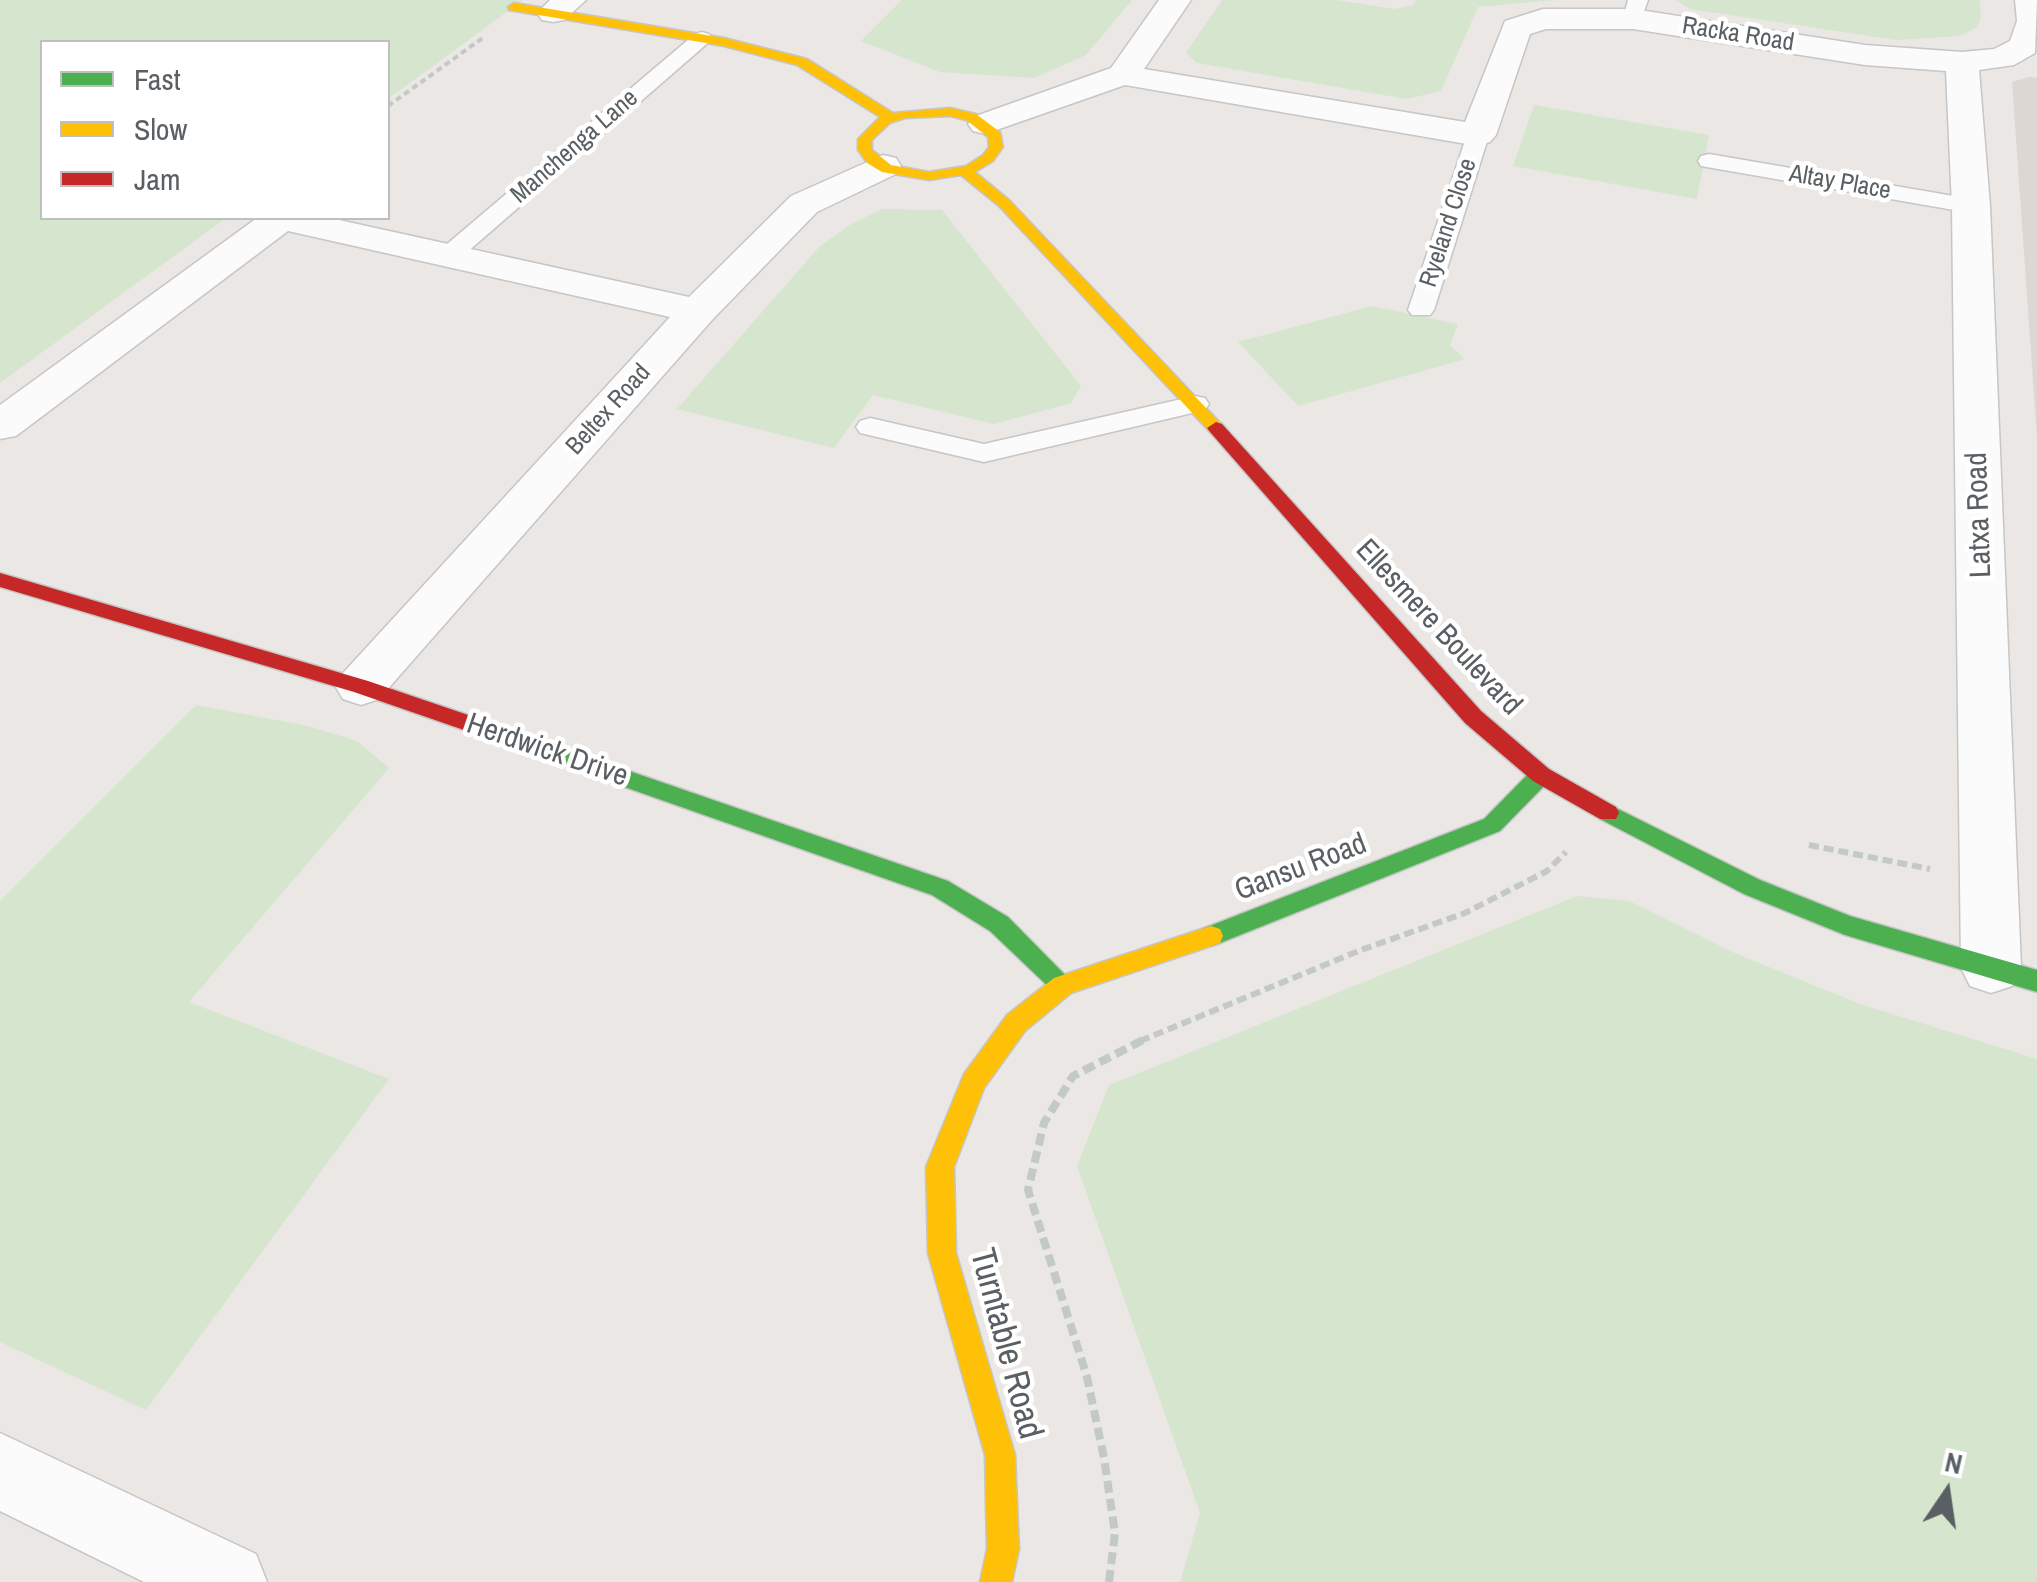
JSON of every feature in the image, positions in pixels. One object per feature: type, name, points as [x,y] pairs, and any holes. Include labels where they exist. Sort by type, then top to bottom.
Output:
[{"type":"street","points":[[1124,75],[1176,0]]},
{"type":"street","name":"Racka Road","points":[[1478,136],[1516,28],[1558,18],[1636,10],[1865,55],[1962,62],[2002,58],[2024,46],[2034,21],[2031,0]]},
{"type":"street","points":[[514,7],[562,7],[802,62],[891,118]]},
{"type":"street","name":"Latxa Road","points":[[1962,62],[1971,206],[1991,968]]},
{"type":"street","points":[[984,124],[1124,75],[1478,136]]},
{"type":"street","points":[[926,111],[950,112],[984,124],[995,136],[996,147],[988,158],[968,169],[929,176],[883,166],[865,150],[864,139],[891,118],[926,111]]},
{"type":"street","name":"Beltex Road","points":[[362,686],[698,311],[804,204],[883,166]]},
{"type":"street","name":"Ellesmere Boulevard","points":[[968,169],[1195,404],[1473,717],[1541,774],[1752,887],[1845,925],[2037,980]]},
{"type":"street","points":[[0,426],[278,220]]},
{"type":"street","points":[[290,220],[698,311]]},
{"type":"street","name":"Herdwick Drive","points":[[0,580],[362,686],[940,888],[999,924],[1063,985]]},
{"type":"street","name":"Gansu Road","points":[[1063,985],[1208,937],[1492,825],[1541,774]]},
{"type":"street","name":"Turntable Road","points":[[996,1582],[1004,1549],[1000,1456],[942,1253],[940,1168],[972,1082],[1016,1023],[1063,985]]},
{"type":"street","points":[[0,1472],[228,1582]]},
{"type":"lane","name":"Manchenga Lane","points":[[448,255],[702,38]]},
{"type":"lane","name":"Ryeland Close","points":[[1421,310],[1478,136]]},
{"type":"lane","name":"Altay Place","points":[[1709,161],[1971,206]]},
{"type":"lane","points":[[870,426],[984,452],[1195,404]]},
{"type":"path","points":[[390,105],[487,34],[562,7]]},
{"type":"path","points":[[1109,1582],[1115,1533],[1104,1458],[1087,1376],[1028,1190],[1044,1123],[1073,1076],[1142,1040],[1361,950],[1465,913],[1546,871],[1606,812]]},
{"type":"shaded area","points":[[2037,78],[2037,437],[2012,82]]},
{"type":"green space","points":[[0,0],[523,0],[390,98],[390,40],[40,40],[40,220],[223,220],[0,383]]},
{"type":"green space","points":[[902,0],[1132,0],[1086,55],[1034,78],[940,72],[861,41]]},
{"type":"green space","points":[[1222,0],[1337,0],[1394,9],[1413,5],[1416,0],[1556,0],[1478,7],[1441,91],[1407,99],[1197,63],[1186,53]]},
{"type":"green space","points":[[1675,0],[1980,0],[1981,19],[1977,27],[1960,36],[1896,40],[1690,9]]},
{"type":"green space","points":[[1534,105],[1709,135],[1697,199],[1513,166]]},
{"type":"green space","points":[[882,209],[942,210],[1081,386],[1071,403],[994,424],[873,395],[834,448],[677,409],[819,247],[851,224]]},
{"type":"green space","points":[[1372,306],[1458,324],[1450,345],[1465,359],[1298,406],[1238,342]]},
{"type":"green space","points":[[196,705],[308,726],[357,741],[389,768],[189,1002],[389,1079],[146,1410],[0,1342],[0,901]]},
{"type":"green space","points":[[1577,896],[1629,901],[1737,954],[1860,1004],[2037,1059],[2037,1582],[1180,1582],[1200,1513],[1077,1166],[1109,1085]]},
{"type":"traffic: fast","points":[[516,740],[940,888],[999,924],[1063,985]]},
{"type":"traffic: fast","points":[[1211,936],[1492,825],[1541,775]]},
{"type":"traffic: fast","points":[[1608,813],[1752,887],[1845,925],[2037,981]]},
{"type":"traffic: slow","points":[[514,7],[724,42],[802,62],[891,118]]},
{"type":"traffic: slow","points":[[972,168],[988,158],[996,147],[995,135],[971,117],[950,112],[904,114],[885,120],[865,139],[865,150],[872,160],[887,169],[929,176],[964,170],[1004,203],[1216,428]]},
{"type":"traffic: slow","points":[[996,1582],[1003,1549],[1000,1455],[942,1253],[940,1167],[973,1082],[1016,1023],[1063,985],[1211,936]]},
{"type":"traffic: jam","points":[[1216,428],[1473,717],[1541,775],[1608,813]]},
{"type":"traffic: jam","points":[[0,580],[361,686],[516,740]]}]
